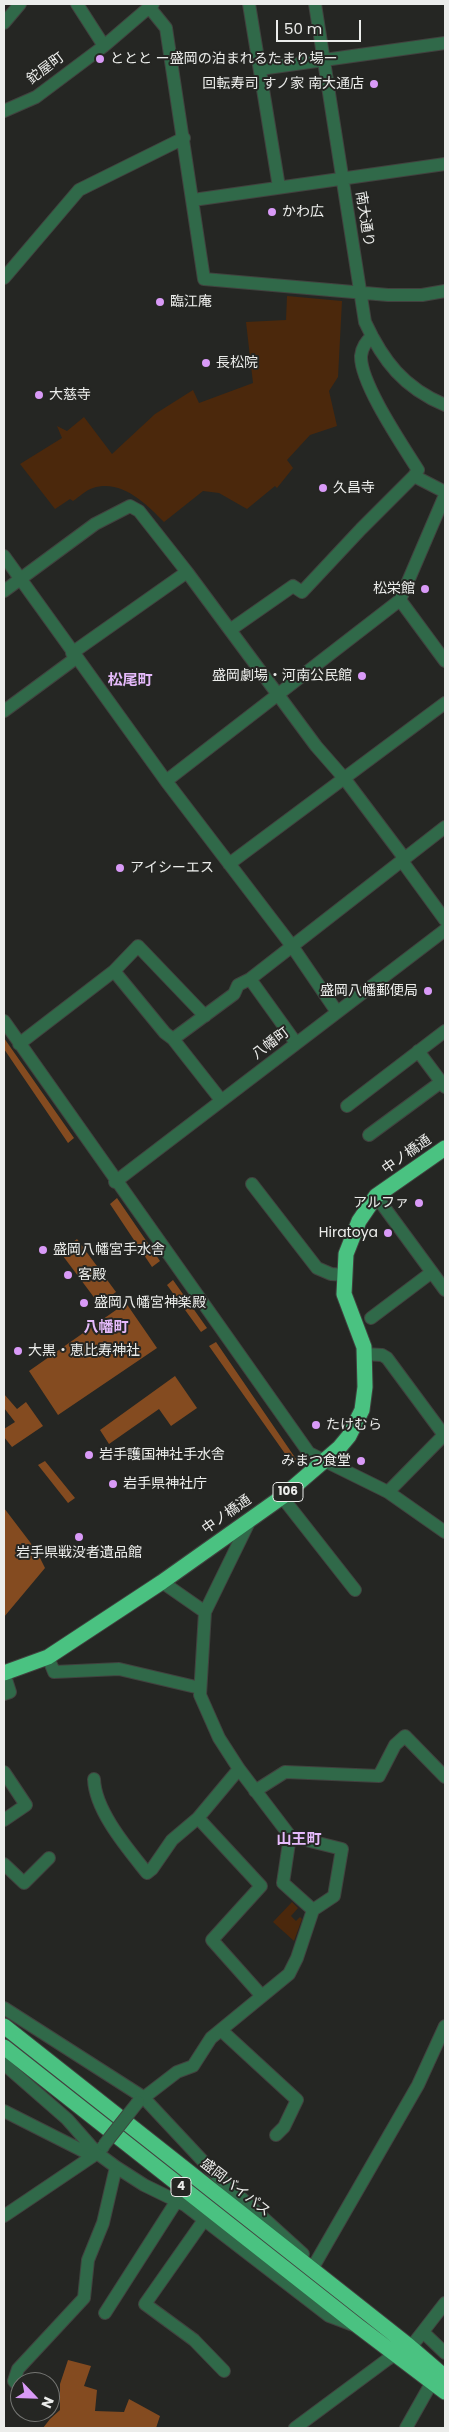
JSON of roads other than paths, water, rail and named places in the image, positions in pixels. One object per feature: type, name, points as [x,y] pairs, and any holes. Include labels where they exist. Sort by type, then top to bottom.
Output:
[{"type":"highway","name":"中ノ橋通","points":[[4,1673],[48,1657],[162,1582],[252,1516],[282,1497],[326,1462],[349,1436],[362,1410],[365,1386],[364,1347],[344,1294],[346,1254],[359,1221],[376,1196],[445,1148]]},
{"type":"highway","name":"盛岡バイパス","points":[[4,2026],[312,2269],[402,2350],[439,2380],[445,2392]]},
{"type":"highway","name":"盛岡バイパス","points":[[4,2047],[358,2326],[402,2350]]},
{"type":"street","points":[[4,23],[20,4]]},
{"type":"street","points":[[77,4],[104,46]]},
{"type":"street","points":[[249,4],[279,187]]},
{"type":"street","name":"南大通り","points":[[315,4],[363,314],[378,350],[403,380],[445,405]]},
{"type":"street","points":[[151,5],[166,28],[204,279],[388,295],[422,295],[445,291]]},
{"type":"street","name":"鉈屋町","points":[[4,111],[36,97],[104,46],[151,5]]},
{"type":"street","points":[[260,69],[445,44]]},
{"type":"street","points":[[4,278],[79,190],[184,138]]},
{"type":"street","points":[[193,200],[445,164]]},
{"type":"street","points":[[230,630],[293,586],[302,592],[418,470],[375,397],[365,373],[361,357],[364,345],[372,336]]},
{"type":"street","points":[[166,781],[400,600],[445,493],[414,476]]},
{"type":"street","points":[[4,591],[95,524],[130,506],[147,519],[316,746],[344,778],[402,856],[402,861],[445,920]]},
{"type":"street","points":[[4,556],[166,781],[292,946],[337,1012]]},
{"type":"street","points":[[4,711],[74,655],[187,572]]},
{"type":"street","points":[[400,600],[444,658]]},
{"type":"street","points":[[229,864],[445,703]]},
{"type":"street","points":[[173,1039],[234,994],[238,985],[250,979],[445,827]]},
{"type":"street","name":"八幡町","points":[[115,1182],[445,930]]},
{"type":"street","points":[[19,1044],[114,971],[138,946],[205,1016]]},
{"type":"street","points":[[114,971],[165,1033],[173,1039],[221,1100]]},
{"type":"street","points":[[250,979],[296,1043]]},
{"type":"street","points":[[4,1021],[115,1182],[308,1452],[388,1492],[445,1532]]},
{"type":"street","points":[[347,1106],[445,1031]]},
{"type":"street","points":[[369,1135],[444,1083],[418,1051]]},
{"type":"street","points":[[252,1184],[317,1268],[331,1274],[345,1275]]},
{"type":"street","points":[[376,1196],[445,1290]]},
{"type":"street","points":[[371,1318],[432,1272]]},
{"type":"street","points":[[364,1354],[382,1355],[387,1358],[444,1435],[388,1492]]},
{"type":"street","points":[[282,1497],[355,1590]]},
{"type":"street","points":[[4,2216],[98,2151],[140,2099],[177,2072],[193,2066],[212,2038],[261,1995],[289,1974],[297,1958],[313,1910],[334,1896],[342,1849],[290,1836],[239,1769],[219,1738],[200,1695],[205,1612],[252,1516]]},
{"type":"street","points":[[162,1582],[205,1612]]},
{"type":"street","points":[[48,1657],[54,1672],[119,1669],[200,1688]]},
{"type":"street","points":[[4,1673],[10,1692],[4,1694]]},
{"type":"street","points":[[255,1791],[285,1772],[379,1776],[395,1745],[405,1736],[445,1777]]},
{"type":"street","points":[[94,1779],[94,1791],[117,1834],[147,1873],[152,1869],[172,1840],[198,1818],[239,1769]]},
{"type":"street","points":[[4,1772],[26,1805],[4,1820]]},
{"type":"street","points":[[198,1818],[261,1886],[212,1940],[261,1995]]},
{"type":"street","points":[[290,1836],[283,1883],[313,1910]]},
{"type":"street","points":[[4,1864],[24,1883],[48,1858]]},
{"type":"street","points":[[4,2008],[140,2099],[216,2175],[306,2257],[312,2269]]},
{"type":"street","points":[[312,2269],[418,2085],[445,2026]]},
{"type":"street","points":[[222,2031],[297,2100],[284,2127],[276,2135]]},
{"type":"street","points":[[4,2064],[67,2118],[116,2167],[176,2202],[185,2205],[330,2316],[358,2326]]},
{"type":"street","points":[[4,2111],[98,2151]]},
{"type":"street","points":[[17,2372],[18,2368],[84,2298],[88,2260],[103,2223],[116,2167]]},
{"type":"street","points":[[105,2314],[176,2202]]},
{"type":"street","points":[[204,2220],[146,2304],[194,2340],[224,2371]]},
{"type":"street","points":[[295,2428],[424,2333],[445,2303]]},
{"type":"street","points":[[424,2333],[445,2353]]},
{"type":"street","points":[[406,2428],[439,2380]]},
{"type":"place","name":"ととと ー盛岡の泊まれるたまり場ー","points":[[100,59]]},
{"type":"place","name":"回転寿司 すノ家 南大通店","points":[[374,84]]},
{"type":"place","name":"かわ広","points":[[272,212]]},
{"type":"place","name":"臨江庵","points":[[160,302]]},
{"type":"place","name":"長松院","points":[[206,363]]},
{"type":"place","name":"大慈寺","points":[[39,395]]},
{"type":"place","name":"久昌寺","points":[[323,488]]},
{"type":"place","name":"松栄館","points":[[425,589]]},
{"type":"place","name":"盛岡劇場・河南公民館","points":[[362,676]]},
{"type":"place","name":"アイシーエス","points":[[120,868]]},
{"type":"place","name":"盛岡八幡郵便局","points":[[428,991]]},
{"type":"place","name":"アルファ","points":[[419,1203]]},
{"type":"place","name":"Hiratoya","points":[[388,1233]]},
{"type":"place","name":"盛岡八幡宮手水舎","points":[[43,1250]]},
{"type":"place","name":"客殿","points":[[68,1275]]},
{"type":"place","name":"盛岡八幡宮神楽殿","points":[[84,1303]]},
{"type":"place","name":"大黒・恵比寿神社","points":[[18,1351]]},
{"type":"place","name":"たけむら","points":[[316,1425]]},
{"type":"place","name":"岩手護国神社手水舎","points":[[89,1455]]},
{"type":"place","name":"みまつ食堂","points":[[361,1461]]},
{"type":"place","name":"岩手県神社庁","points":[[113,1484]]},
{"type":"place","name":"岩手県戦没者遺品館","points":[[79,1537]]},
{"type":"district","name":"松尾町","points":[[130,681]]},
{"type":"district","name":"八幡町","points":[[106,1328]]},
{"type":"district","name":"山王町","points":[[299,1840]]}]
